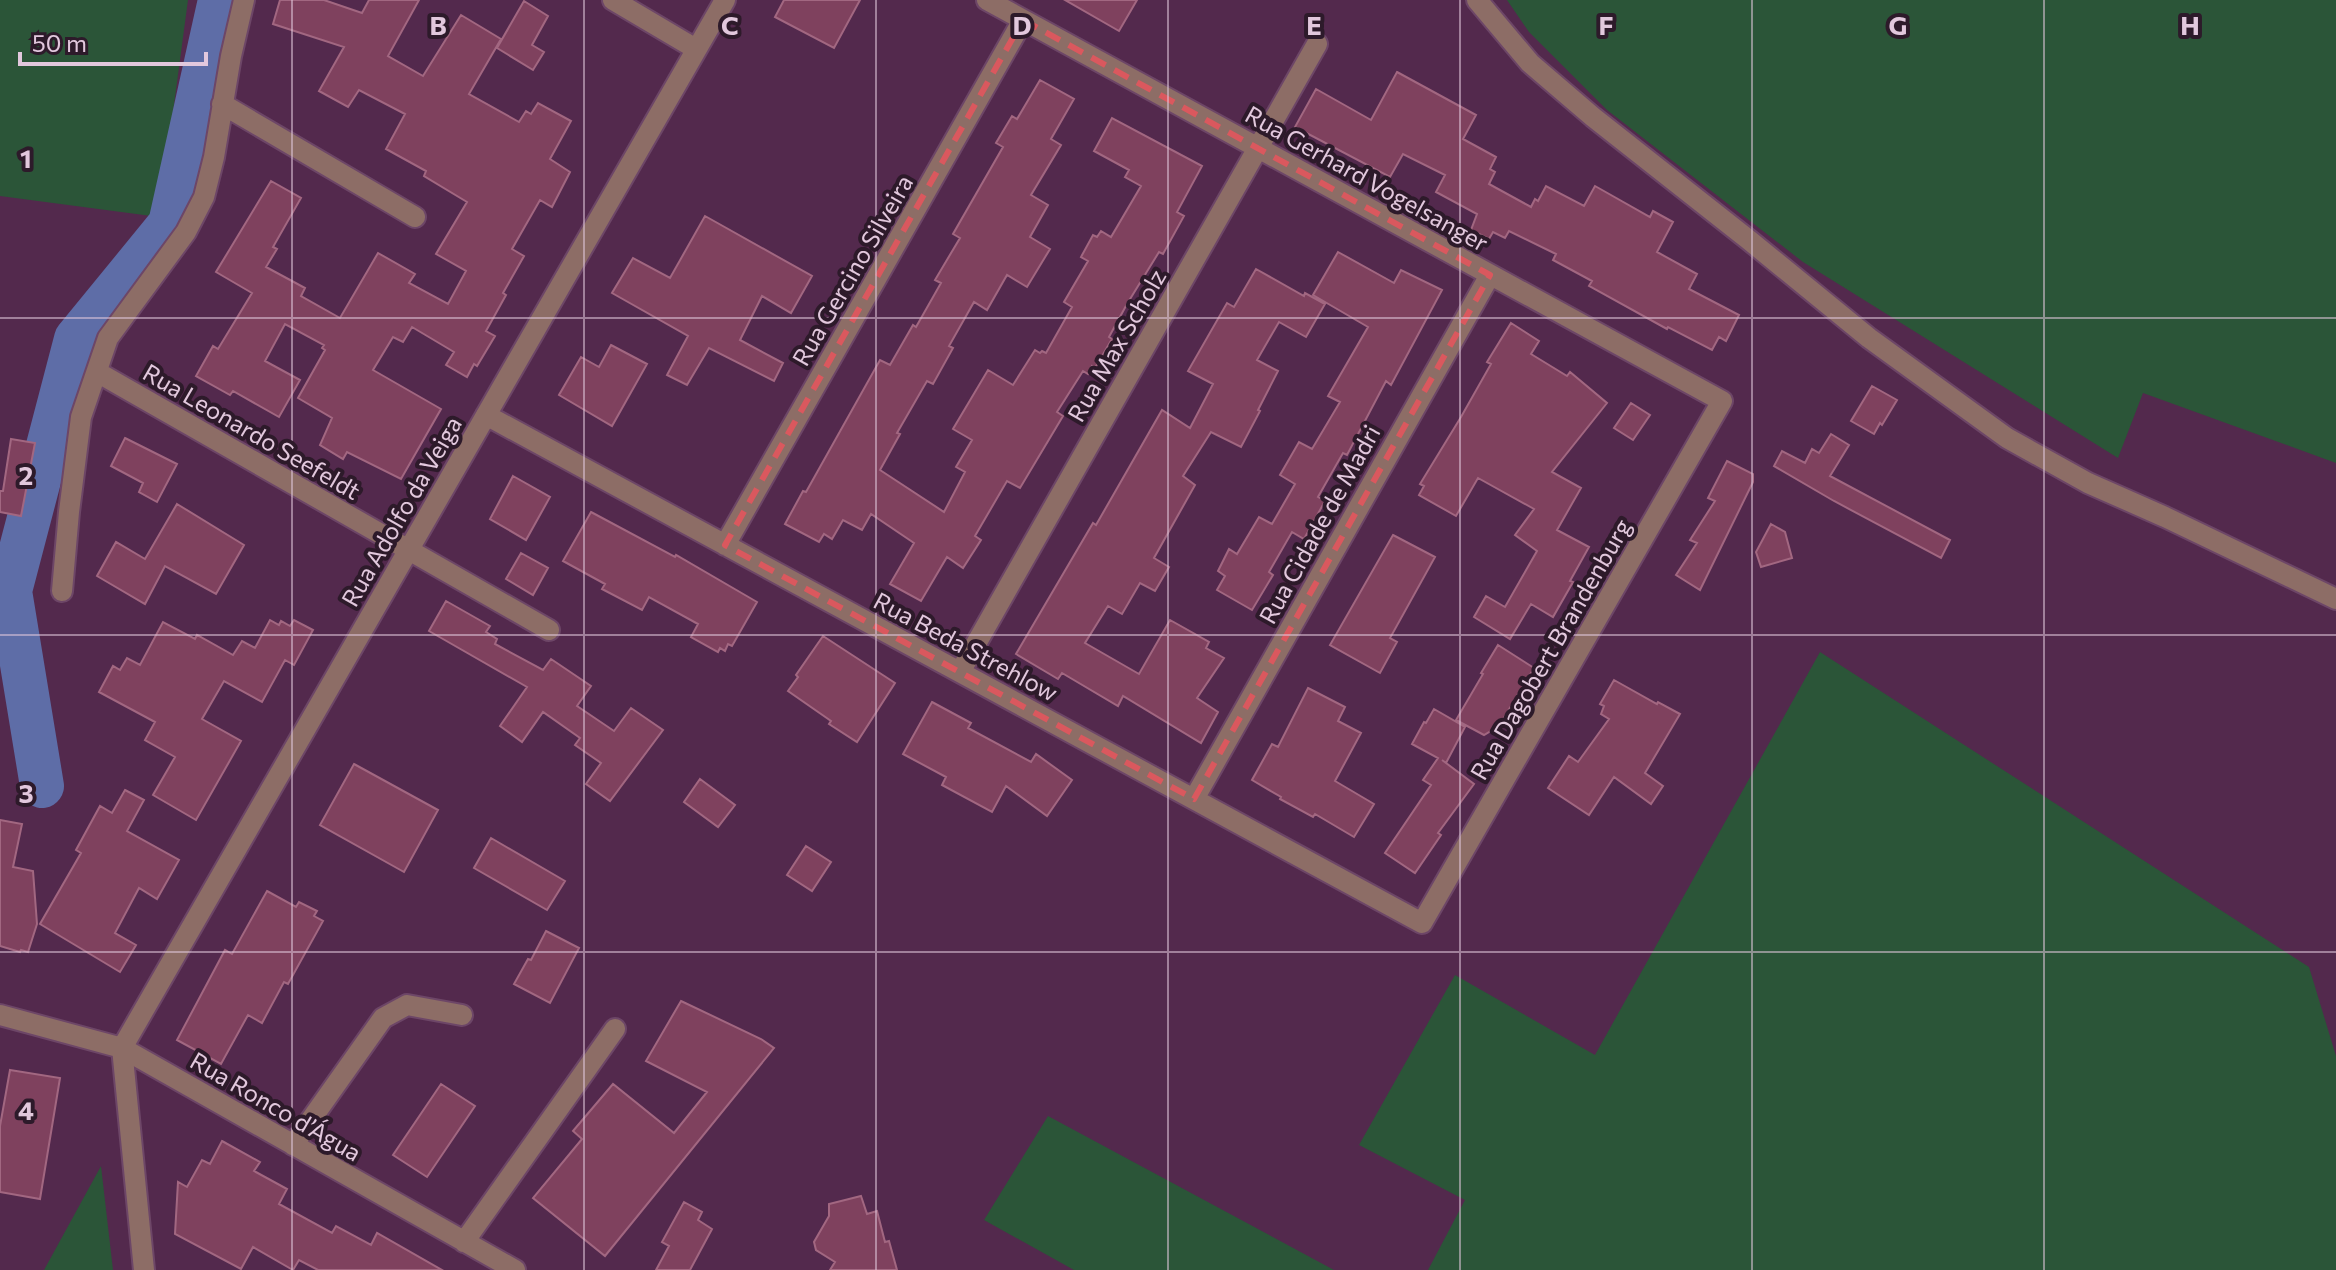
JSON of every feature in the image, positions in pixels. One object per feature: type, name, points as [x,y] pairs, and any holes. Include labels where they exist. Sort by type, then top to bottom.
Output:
[{"type":"street","points":[[62,591],[81,417],[108,338],[186,232],[204,197],[244,0]]},
{"type":"street","points":[[613,0],[696,49]]},
{"type":"street","name":"Rua Adolfo da Veiga","points":[[122,1048],[725,0]]},
{"type":"street","name":"Rua Gerhard Vogelsanger","points":[[987,0],[1722,401]]},
{"type":"street","points":[[1477,0],[1530,63],[1593,117],[1869,338],[1981,421],[2088,483],[2336,599]]},
{"type":"street","name":"Rua Gercino Silveira","points":[[725,545],[1023,20]]},
{"type":"street","name":"Rua Max Scholz","points":[[960,672],[1317,44]]},
{"type":"street","points":[[222,104],[415,217]]},
{"type":"street","name":"Rua Cidade de Madri","points":[[1194,799],[1490,275]]},
{"type":"street","name":"Rua Leonardo Seefeldt","points":[[97,372],[549,630]]},
{"type":"street","name":"Rua Dagobert Brandenburg","points":[[1422,923],[1722,401]]},
{"type":"street","name":"Rua Beda Strehlow","points":[[486,415],[1422,923]]},
{"type":"street","points":[[293,1145],[383,1018],[407,1005],[462,1015]]},
{"type":"street","name":"Rua Ronco d’Água","points":[[0,1015],[122,1048],[515,1270]]},
{"type":"street","points":[[464,1242],[615,1029]]},
{"type":"street","points":[[122,1048],[144,1270]]},
{"type":"highlighted area","points":[[1023,20],[1490,275],[1194,799],[725,545]]},
{"type":"green space","points":[[0,0],[188,0],[159,217],[0,196]]},
{"type":"green space","points":[[1507,0],[2336,0],[2336,463],[2143,393],[2118,458],[1803,262],[1607,110],[1529,32]]},
{"type":"green space","points":[[1820,652],[2309,967],[2336,1056],[2336,1270],[1428,1270],[1465,1200],[1359,1145],[1455,975],[1595,1055]]},
{"type":"green space","points":[[1048,1116],[1334,1270],[1074,1270],[984,1220]]},
{"type":"green space","points":[[101,1166],[113,1270],[44,1270]]},
{"type":"building","points":[[280,0],[324,0],[362,13],[369,0],[419,0],[388,56],[423,76],[461,15],[501,39],[469,94],[519,122],[526,111],[531,114],[538,103],[571,121],[550,159],[570,172],[552,207],[540,200],[512,249],[524,256],[486,331],[495,336],[477,366],[474,364],[467,377],[446,365],[454,352],[412,327],[403,342],[393,337],[373,370],[441,409],[401,479],[347,452],[343,459],[320,445],[332,418],[298,398],[325,350],[322,348],[324,345],[285,324],[265,361],[300,380],[279,417],[233,391],[230,395],[196,376],[213,346],[218,349],[252,293],[216,272],[271,181],[301,198],[273,247],[277,249],[266,267],[305,288],[301,296],[340,318],[378,253],[415,274],[409,283],[448,304],[466,271],[436,254],[467,202],[424,176],[426,171],[386,149],[405,114],[359,90],[348,107],[319,91],[344,47],[273,24]]},
{"type":"building","points":[[784,0],[860,0],[834,48],[775,17]]},
{"type":"building","points":[[1065,0],[1137,0],[1119,31]]},
{"type":"building","points":[[524,1],[548,16],[532,45],[544,52],[533,70],[497,48]]},
{"type":"building","points":[[1397,72],[1476,115],[1463,139],[1496,157],[1490,169],[1495,172],[1489,184],[1531,207],[1546,186],[1584,206],[1595,186],[1650,217],[1653,211],[1673,222],[1657,252],[1697,274],[1689,289],[1739,315],[1726,341],[1719,337],[1712,350],[1667,329],[1589,286],[1592,281],[1553,260],[1556,254],[1509,231],[1505,238],[1493,232],[1489,239],[1471,230],[1477,214],[1436,192],[1445,175],[1403,154],[1390,177],[1295,127],[1316,89],[1371,120]]},
{"type":"building","points":[[1040,80],[1074,99],[1051,139],[1061,145],[1031,195],[1048,205],[1030,237],[1050,249],[1027,287],[1007,275],[987,310],[974,302],[949,346],[953,348],[933,384],[927,381],[880,470],[944,512],[965,472],[956,467],[972,440],[953,429],[988,370],[1013,385],[1035,350],[1046,353],[1072,307],[1064,302],[1088,261],[1081,257],[1093,235],[1097,237],[1101,231],[1111,237],[1141,186],[1125,177],[1129,170],[1094,151],[1112,118],[1202,166],[1177,212],[1184,216],[1163,254],[1159,252],[1127,304],[1095,368],[1092,366],[1088,374],[1083,371],[1057,412],[1063,416],[1020,488],[1007,481],[975,536],[981,540],[963,568],[947,557],[921,601],[890,584],[914,543],[871,514],[862,530],[843,520],[832,539],[824,534],[819,542],[785,524],[880,360],[890,365],[913,325],[916,327],[941,283],[935,280],[960,238],[953,234],[1003,147],[996,143],[1012,116],[1017,119]]},
{"type":"building","points":[[705,216],[812,276],[791,313],[762,296],[740,340],[783,363],[774,381],[709,348],[687,385],[667,375],[688,336],[612,293],[633,258],[670,278]]},
{"type":"building","points":[[1338,252],[1394,283],[1401,270],[1442,290],[1391,385],[1386,381],[1347,455],[1343,453],[1318,497],[1325,501],[1304,539],[1292,532],[1269,572],[1273,575],[1252,610],[1217,590],[1225,576],[1218,571],[1229,549],[1237,554],[1259,517],[1272,524],[1295,484],[1280,475],[1299,442],[1312,449],[1340,402],[1328,396],[1368,327],[1313,295]]},
{"type":"building","points":[[1256,269],[1325,304],[1306,337],[1279,322],[1257,360],[1278,371],[1241,447],[1211,432],[1183,476],[1195,485],[1154,558],[1169,567],[1155,591],[1140,583],[1122,614],[1108,606],[1085,643],[1139,674],[1170,620],[1209,642],[1206,648],[1224,658],[1197,698],[1218,712],[1201,743],[1123,696],[1118,706],[1062,673],[1058,679],[1016,654],[1093,523],[1096,525],[1162,410],[1190,428],[1213,384],[1188,371],[1227,303],[1234,307]]},
{"type":"building","points":[[1511,323],[1539,341],[1531,354],[1567,376],[1570,372],[1607,403],[1552,472],[1581,488],[1557,530],[1589,547],[1553,617],[1531,604],[1510,639],[1474,617],[1486,596],[1505,607],[1537,551],[1515,535],[1534,509],[1478,478],[1456,516],[1419,495],[1424,486],[1420,484],[1491,364],[1487,362]]},
{"type":"building","points":[[611,345],[647,364],[612,426],[559,395],[581,357],[599,367]]},
{"type":"building","points":[[1872,386],[1897,400],[1874,434],[1851,421]]},
{"type":"building","points":[[1631,403],[1650,415],[1633,440],[1614,428]]},
{"type":"building","points":[[1831,434],[1849,445],[1830,476],[1950,540],[1941,558],[1774,466],[1782,451],[1805,463],[1812,449],[1819,453]]},
{"type":"building","points":[[125,438],[177,464],[157,502],[139,492],[143,483],[111,466]]},
{"type":"building","points":[[11,439],[35,443],[21,516],[0,512],[0,491],[3,491]]},
{"type":"building","points":[[1727,461],[1753,474],[1753,482],[1700,590],[1676,575],[1697,543],[1690,540],[1715,501],[1708,498]]},
{"type":"building","points":[[513,476],[550,497],[526,540],[490,519]]},
{"type":"building","points":[[177,504],[244,545],[216,594],[165,566],[145,604],[97,576],[116,542],[145,559]]},
{"type":"building","points":[[591,512],[676,555],[757,602],[732,646],[728,644],[725,651],[720,648],[718,652],[691,637],[698,624],[649,597],[642,610],[602,589],[605,584],[563,561]]},
{"type":"building","points":[[1771,524],[1785,532],[1792,558],[1761,567],[1756,552]]},
{"type":"building","points":[[1393,535],[1435,557],[1390,638],[1397,642],[1380,673],[1330,645]]},
{"type":"building","points":[[521,553],[548,568],[533,595],[506,579]]},
{"type":"building","points":[[446,601],[490,626],[486,632],[497,639],[495,644],[543,670],[551,659],[591,686],[577,706],[614,731],[631,708],[663,730],[610,801],[586,784],[601,763],[575,745],[580,738],[543,712],[522,742],[500,726],[527,687],[429,631]]},
{"type":"building","points":[[270,620],[290,626],[294,620],[313,630],[294,665],[285,660],[262,702],[224,681],[202,719],[241,741],[196,820],[153,795],[175,757],[145,740],[155,722],[99,692],[113,666],[120,670],[127,658],[140,665],[163,622],[195,639],[197,635],[233,655],[242,641],[255,648]]},
{"type":"building","points":[[823,636],[895,683],[857,742],[788,691]]},
{"type":"building","points":[[1498,645],[1534,668],[1499,726],[1484,735],[1456,720]]},
{"type":"building","points":[[1614,680],[1680,714],[1645,773],[1663,786],[1651,804],[1614,777],[1589,815],[1548,788],[1569,756],[1578,762],[1609,719],[1601,714],[1604,706],[1600,704]]},
{"type":"building","points":[[1308,688],[1345,707],[1338,721],[1361,733],[1335,781],[1374,804],[1354,837],[1315,814],[1313,817],[1280,799],[1252,780],[1272,744],[1278,747]]},
{"type":"building","points":[[932,702],[971,723],[968,728],[1031,762],[1036,754],[1072,780],[1047,816],[1006,786],[992,812],[942,785],[946,777],[903,754]]},
{"type":"building","points":[[1434,709],[1465,727],[1446,763],[1474,784],[1438,833],[1441,835],[1415,873],[1385,853],[1431,785],[1423,780],[1438,758],[1412,744]]},
{"type":"building","points":[[354,764],[438,810],[404,872],[320,825]]},
{"type":"building","points":[[700,779],[735,805],[718,827],[684,802]]},
{"type":"building","points":[[125,790],[144,800],[127,831],[179,860],[157,899],[139,888],[115,933],[136,945],[120,972],[40,924],[81,853],[76,850],[100,806],[112,813]]},
{"type":"building","points":[[0,820],[22,824],[13,867],[33,871],[37,924],[28,952],[0,946]]},
{"type":"building","points":[[491,838],[565,881],[547,910],[474,868]]},
{"type":"building","points":[[806,846],[831,862],[812,891],[787,875]]},
{"type":"building","points":[[267,891],[296,907],[299,902],[317,911],[314,916],[323,921],[262,1023],[248,1015],[221,1064],[177,1040],[225,950],[232,954]]},
{"type":"building","points":[[546,931],[579,948],[550,1003],[514,984]]},
{"type":"building","points":[[681,1001],[774,1048],[605,1256],[533,1198],[582,1139],[573,1131],[613,1084],[674,1133],[707,1092],[646,1061]]},
{"type":"building","points":[[10,1070],[60,1078],[40,1199],[0,1192],[0,1126]]},
{"type":"building","points":[[441,1084],[475,1106],[427,1177],[393,1155]]},
{"type":"building","points":[[222,1141],[260,1162],[254,1171],[287,1189],[279,1204],[332,1233],[336,1226],[371,1245],[377,1233],[442,1270],[318,1270],[299,1260],[293,1270],[253,1247],[241,1269],[175,1234],[178,1182],[187,1187],[202,1160],[210,1164]]},
{"type":"building","points":[[861,1196],[867,1214],[877,1211],[897,1270],[830,1270],[835,1262],[816,1250],[814,1242],[829,1216],[829,1204]]},
{"type":"building","points":[[684,1202],[702,1212],[698,1220],[712,1229],[690,1270],[656,1270],[669,1246],[662,1242]]},
{"type":"waterway","points":[[42,786],[10,591],[76,339],[170,224],[220,0]]}]
